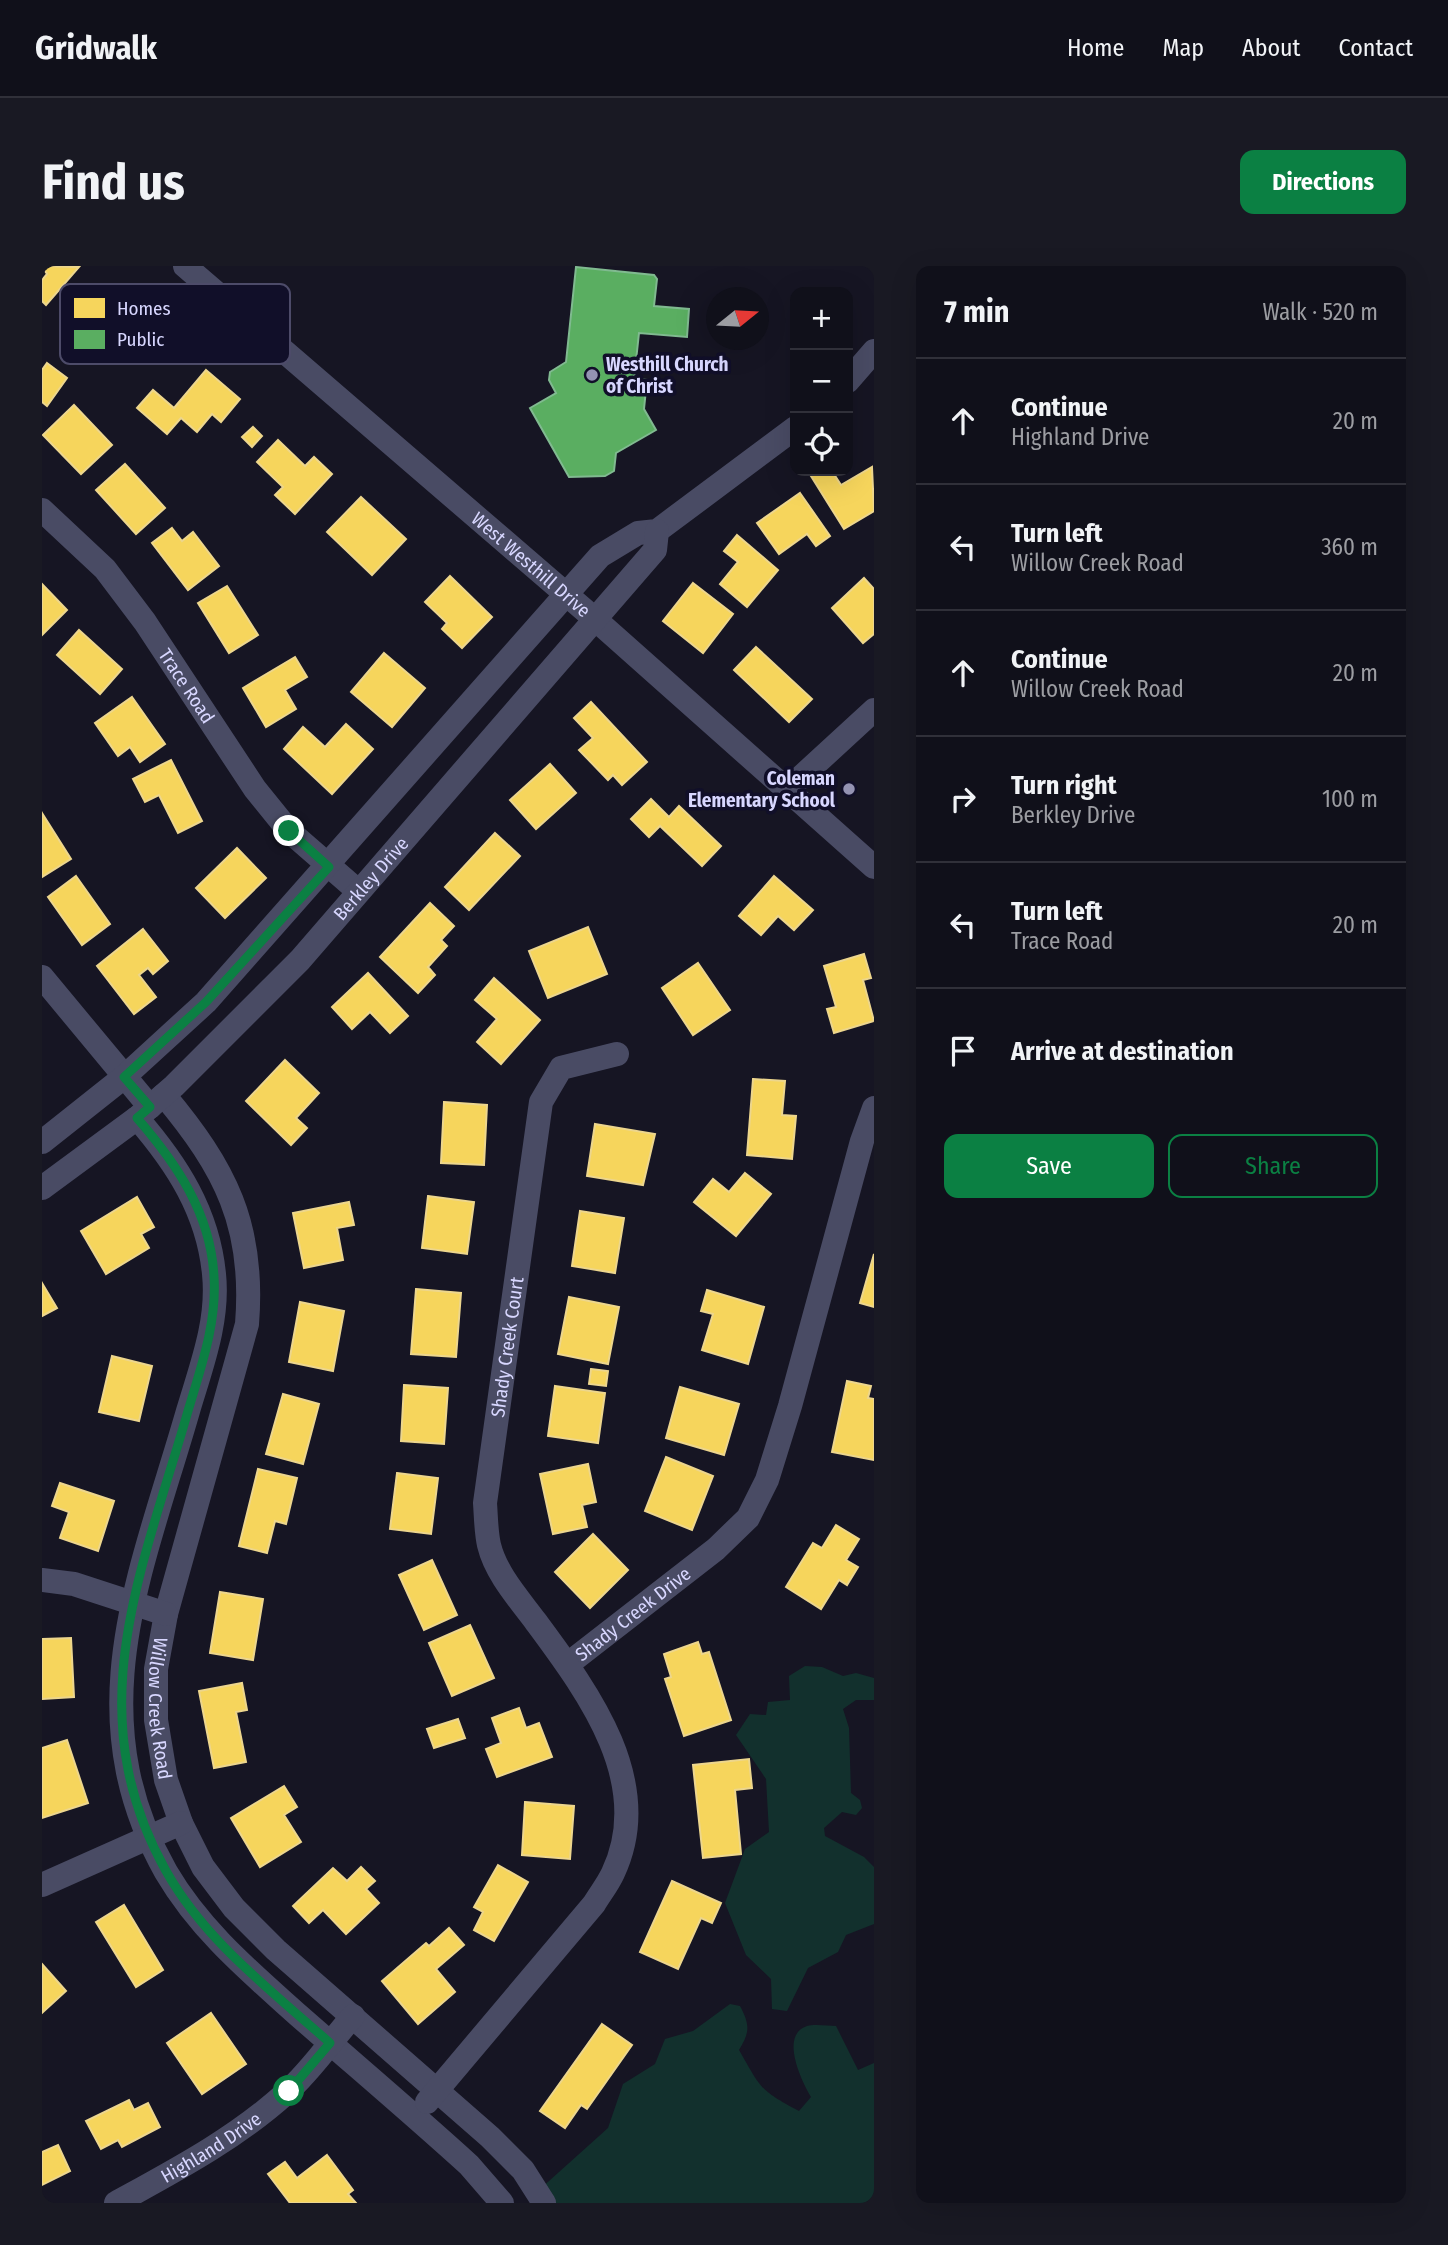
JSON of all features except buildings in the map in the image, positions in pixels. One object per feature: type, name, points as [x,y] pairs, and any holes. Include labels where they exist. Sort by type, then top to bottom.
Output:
[{"type":"street","name":"West Westhill Drive","points":[[185,266],[206,284]]},
{"type":"street","points":[[853,374],[874,351]]},
{"type":"street","name":"West Westhill Drive","points":[[290,357],[596,620],[874,867]]},
{"type":"street","name":"Berkley Drive","points":[[42,1142],[124,1077],[206,1002],[329,867],[600,556],[617,543],[638,533],[657,531],[790,432]]},
{"type":"street","name":"Trace Road","points":[[42,510],[106,569],[255,789],[289,831],[358,891]]},
{"type":"street","name":"Berkley Drive","points":[[42,1188],[150,1106],[234,1029],[300,960],[655,551],[657,531]]},
{"type":"street","points":[[787,790],[874,710]]},
{"type":"street","name":"Willow Creek Road","points":[[42,977],[150,1106],[204,1144],[227,1185],[242,1234],[249,1270],[247,1324],[166,1614],[156,1670],[156,1720],[166,1780],[181,1823],[203,1867],[234,1908],[523,2170],[544,2203]]},
{"type":"street","name":"Shady Creek Court","points":[[568,1664],[506,1582],[489,1546],[485,1503],[541,1102],[561,1068],[617,1054]]},
{"type":"street","name":"Willow Creek Road","points":[[150,1106],[174,1164],[199,1208],[211,1251],[215,1297],[208,1343],[132,1603],[121,1671],[122,1744],[149,1837],[167,1873],[214,1938],[469,2165],[502,2203]]},
{"type":"street","name":"Shady Creek Drive","points":[[415,2116],[594,1905],[614,1872],[623,1841],[626,1803],[620,1766],[606,1727],[568,1664],[716,1549],[748,1518],[768,1479],[862,1141],[874,1108]]},
{"type":"street","points":[[42,1580],[74,1584],[166,1614]]},
{"type":"street","points":[[42,1885],[181,1823]]},
{"type":"street","name":"Highland Drive","points":[[116,2203],[205,2154],[250,2124],[289,2091],[353,2016]]},
{"type":"green space","points":[[805,1666],[822,1667],[843,1676],[856,1673],[874,1678],[874,1700],[856,1700],[843,1709],[849,1728],[851,1793],[860,1800],[862,1808],[856,1815],[842,1812],[824,1828],[825,1836],[864,1857],[874,1867],[874,1924],[846,1935],[838,1952],[808,1968],[787,2011],[772,2009],[771,1979],[746,1955],[725,1903],[745,1849],[769,1832],[766,1779],[736,1735],[750,1714],[766,1715],[768,1702],[790,1700],[789,1676]]},
{"type":"green space","points":[[730,2004],[740,2006],[746,2018],[747,2033],[739,2050],[752,2073],[768,2092],[799,2111],[811,2097],[795,2059],[795,2039],[799,2031],[810,2025],[836,2026],[858,2070],[874,2063],[874,2203],[533,2203],[539,2190],[608,2128],[623,2084],[655,2064],[665,2039],[693,2031]]},
{"type":"place","name":"Westhill Church of Christ","points":[[592,375]]},
{"type":"place","name":"Coleman Elementary School","points":[[849,789]]},
{"type":"route","points":[[289,831],[329,867],[206,1002],[124,1077],[150,1107],[137,1118],[174,1164],[199,1208],[211,1251],[215,1297],[208,1343],[132,1603],[121,1671],[121,1707],[122,1744],[130,1779],[149,1837],[167,1873],[189,1908],[214,1938],[246,1970],[330,2043],[289,2091]]}]
